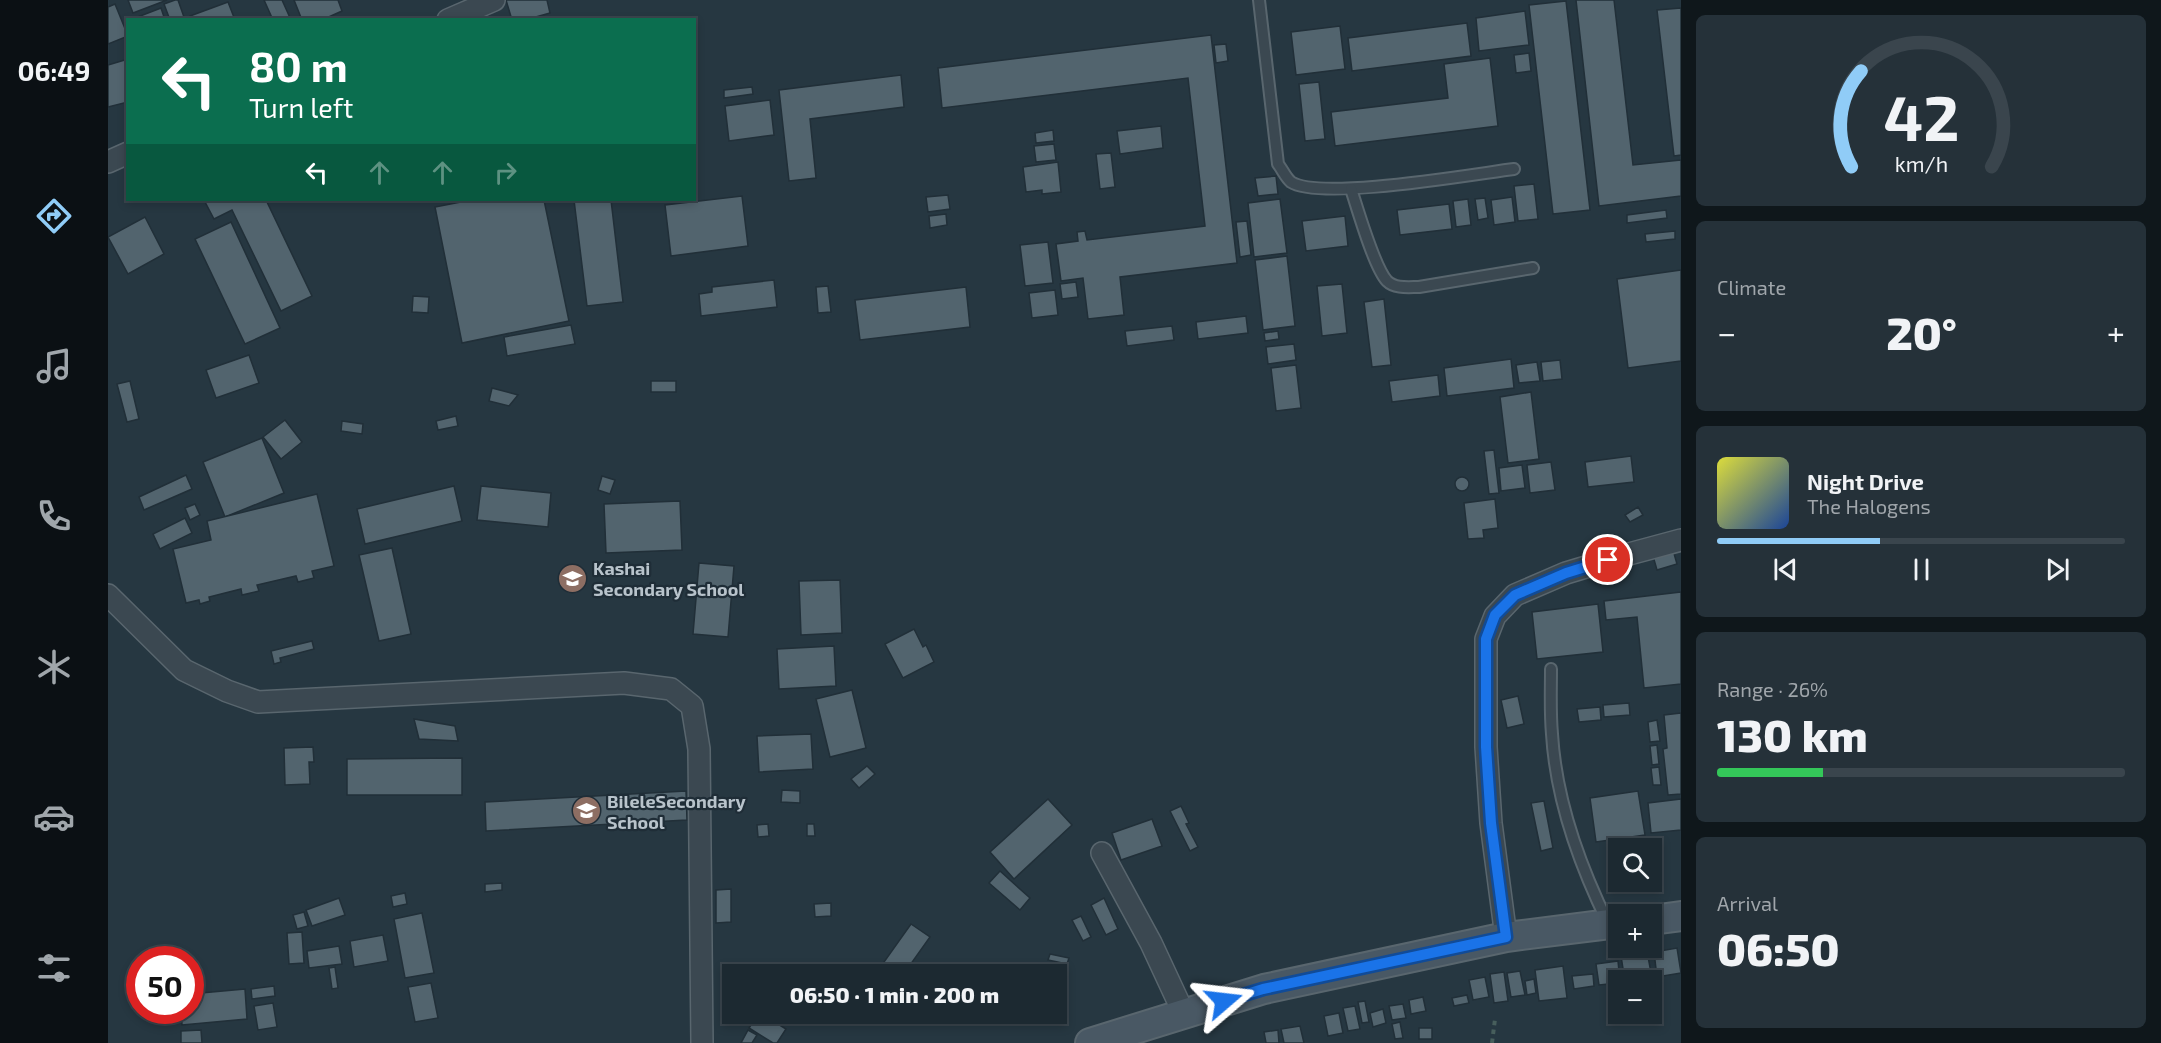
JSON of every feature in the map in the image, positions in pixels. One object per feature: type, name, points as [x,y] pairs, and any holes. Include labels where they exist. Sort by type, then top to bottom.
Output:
[{"type":"main road","points":[[1662,919],[1681,916]]},
{"type":"main road","points":[[1090,1043],[1263,989],[1506,937],[1608,925]]},
{"type":"street","points":[[453,18],[494,0]]},
{"type":"street","points":[[108,162],[126,154]]},
{"type":"street","points":[[1506,937],[1491,823],[1486,747],[1486,639],[1495,615],[1515,595],[1566,573],[1681,540]]},
{"type":"street","points":[[108,595],[184,670],[227,691],[258,702],[624,683],[671,689],[692,706],[699,749],[702,1043]]},
{"type":"street","points":[[1102,853],[1151,944],[1184,1014]]},
{"type":"lane","points":[[1259,0],[1278,164],[1291,182],[1310,189],[1351,189],[1515,169]]},
{"type":"lane","points":[[1351,189],[1378,267],[1388,282],[1402,287],[1419,286],[1533,268]]},
{"type":"lane","points":[[1551,669],[1552,735],[1567,821],[1587,881],[1608,914]]},
{"type":"path","points":[[1492,1043],[1495,1019]]},
{"type":"building","points":[[128,0],[167,0],[133,13]]},
{"type":"building","points":[[178,0],[184,18],[169,18],[164,4]]},
{"type":"building","points":[[264,0],[282,0],[290,18],[272,18]]},
{"type":"building","points":[[294,0],[338,0],[342,11],[326,18],[301,18]]},
{"type":"building","points":[[506,0],[547,0],[550,13],[532,18],[511,18]]},
{"type":"building","points":[[1576,0],[1614,0],[1633,165],[1681,160],[1681,196],[1599,206]]},
{"type":"building","points":[[1566,1],[1590,210],[1553,214],[1529,5]]},
{"type":"building","points":[[228,2],[234,18],[190,18],[190,16]]},
{"type":"building","points":[[115,4],[126,31],[126,37],[108,44],[108,7]]},
{"type":"building","points":[[161,8],[164,18],[135,18]]},
{"type":"building","points":[[1681,8],[1681,155],[1674,156],[1657,10]]},
{"type":"building","points":[[1525,11],[1529,45],[1479,51],[1476,18]]},
{"type":"building","points":[[1467,23],[1471,56],[1352,71],[1348,38]]},
{"type":"building","points":[[1340,26],[1345,69],[1296,75],[1291,32]]},
{"type":"building","points":[[1211,35],[1237,263],[1120,277],[1124,315],[1088,319],[1083,278],[1061,281],[1056,244],[1078,241],[1077,232],[1085,231],[1087,240],[1205,226],[1188,78],[942,108],[938,68]]},
{"type":"building","points":[[1226,44],[1228,61],[1216,63],[1214,45]]},
{"type":"building","points":[[1529,53],[1531,71],[1516,73],[1514,55]]},
{"type":"building","points":[[1490,58],[1498,126],[1335,146],[1331,112],[1448,98],[1444,64]]},
{"type":"building","points":[[126,60],[126,102],[108,107],[108,65]]},
{"type":"building","points":[[901,75],[904,107],[810,119],[816,178],[789,181],[779,90]]},
{"type":"building","points":[[1319,82],[1325,139],[1305,141],[1299,84]]},
{"type":"building","points":[[752,87],[753,94],[724,98],[724,90]]},
{"type":"building","points":[[770,100],[774,135],[729,141],[725,106]]},
{"type":"building","points":[[1161,126],[1163,148],[1120,154],[1117,131]]},
{"type":"building","points":[[1053,130],[1054,141],[1036,143],[1035,133]]},
{"type":"building","points":[[1054,144],[1056,160],[1036,162],[1034,146]]},
{"type":"building","points":[[1111,153],[1115,187],[1100,189],[1096,154]]},
{"type":"building","points":[[1058,162],[1061,192],[1042,194],[1042,190],[1026,192],[1023,167]]},
{"type":"building","points":[[1276,176],[1278,194],[1258,196],[1255,178]]},
{"type":"building","points":[[1534,184],[1538,219],[1518,221],[1514,186]]},
{"type":"building","points":[[948,195],[950,209],[928,212],[926,197]]},
{"type":"building","points":[[742,196],[748,246],[671,256],[665,205]]},
{"type":"building","points":[[1512,197],[1515,222],[1494,225],[1491,200]]},
{"type":"building","points":[[1485,198],[1488,218],[1478,220],[1475,199]]},
{"type":"building","points":[[1280,199],[1287,253],[1254,257],[1248,203]]},
{"type":"building","points":[[1468,199],[1471,225],[1456,227],[1453,201]]},
{"type":"building","points":[[205,201],[266,201],[312,296],[281,311],[232,210],[214,219]]},
{"type":"building","points":[[466,201],[544,201],[569,321],[462,343],[435,207]]},
{"type":"building","points":[[574,201],[611,201],[623,302],[587,306]]},
{"type":"building","points":[[1449,204],[1452,229],[1400,235],[1397,210]]},
{"type":"building","points":[[1666,210],[1667,218],[1627,223],[1627,215]]},
{"type":"building","points":[[946,214],[947,225],[930,228],[929,216]]},
{"type":"building","points":[[1345,216],[1348,246],[1306,251],[1302,221]]},
{"type":"building","points":[[145,217],[164,254],[128,274],[108,237]]},
{"type":"building","points":[[1247,221],[1251,255],[1240,257],[1236,222]]},
{"type":"building","points":[[231,222],[280,328],[245,344],[195,239]]},
{"type":"building","points":[[1675,231],[1675,239],[1646,242],[1645,234]]},
{"type":"building","points":[[1048,242],[1053,283],[1025,286],[1020,245]]},
{"type":"building","points":[[1287,256],[1295,326],[1263,330],[1255,260]]},
{"type":"building","points":[[1681,270],[1681,361],[1628,368],[1617,279]]},
{"type":"building","points":[[774,280],[777,307],[701,316],[699,294],[712,292],[712,287]]},
{"type":"building","points":[[1076,282],[1078,297],[1062,299],[1060,284]]},
{"type":"building","points":[[1342,284],[1347,333],[1322,336],[1317,286]]},
{"type":"building","points":[[828,286],[831,312],[818,313],[816,287]]},
{"type":"building","points":[[966,287],[970,327],[860,340],[855,300]]},
{"type":"building","points":[[1055,290],[1058,315],[1032,318],[1029,293]]},
{"type":"building","points":[[413,296],[429,297],[428,313],[412,312]]},
{"type":"building","points":[[1384,299],[1391,365],[1372,367],[1364,302]]},
{"type":"building","points":[[1246,316],[1248,333],[1198,339],[1196,322]]},
{"type":"building","points":[[571,325],[575,344],[507,356],[504,337]]},
{"type":"building","points":[[1172,326],[1174,340],[1127,346],[1125,331]]},
{"type":"building","points":[[1278,331],[1279,339],[1265,341],[1264,333]]},
{"type":"building","points":[[1294,344],[1296,360],[1268,364],[1266,347]]},
{"type":"building","points":[[249,355],[259,383],[216,398],[206,370]]},
{"type":"building","points":[[1511,359],[1514,388],[1447,396],[1444,368]]},
{"type":"building","points":[[1560,360],[1562,379],[1543,381],[1541,362]]},
{"type":"building","points":[[1537,362],[1540,381],[1519,383],[1516,365]]},
{"type":"building","points":[[1296,365],[1301,408],[1276,411],[1271,368]]},
{"type":"building","points":[[1438,375],[1440,396],[1392,402],[1389,381]]},
{"type":"building","points":[[130,381],[139,419],[127,422],[117,384]]},
{"type":"building","points":[[651,381],[676,381],[676,392],[651,392]]},
{"type":"building","points":[[492,388],[518,395],[509,406],[489,401]]},
{"type":"building","points":[[1531,392],[1539,459],[1508,463],[1500,397]]},
{"type":"building","points":[[456,416],[458,426],[438,430],[436,421]]},
{"type":"building","points":[[285,420],[302,442],[281,459],[263,437]]},
{"type":"building","points":[[342,421],[363,424],[362,434],[341,431]]},
{"type":"building","points":[[262,438],[284,493],[225,517],[203,462]]},
{"type":"building","points":[[1494,450],[1499,493],[1489,494],[1484,451]]},
{"type":"building","points":[[1631,456],[1634,482],[1588,487],[1585,462]]},
{"type":"building","points":[[1551,462],[1555,490],[1530,493],[1527,465]]},
{"type":"building","points":[[1522,465],[1525,488],[1501,491],[1499,468]]},
{"type":"building","points":[[186,475],[192,489],[144,510],[139,497]]},
{"type":"building","points":[[602,476],[615,480],[610,494],[598,490]]},
{"type":"building","points":[[1459,477],[1465,477],[1469,484],[1465,491],[1459,491],[1455,487],[1455,481]]},
{"type":"building","points":[[454,486],[462,521],[365,544],[357,509]]},
{"type":"building","points":[[481,486],[551,493],[548,527],[477,520]]},
{"type":"building","points":[[317,494],[334,566],[312,571],[314,578],[298,582],[296,576],[257,585],[259,591],[242,595],[241,589],[209,597],[210,601],[200,604],[199,600],[186,603],[173,549],[211,540],[207,521]]},
{"type":"building","points":[[1495,499],[1498,528],[1483,530],[1484,538],[1468,539],[1464,503]]},
{"type":"building","points":[[680,501],[682,550],[606,553],[604,504]]},
{"type":"building","points":[[195,504],[200,515],[190,520],[185,508]]},
{"type":"building","points":[[1638,507],[1643,515],[1630,522],[1625,515]]},
{"type":"building","points":[[185,518],[192,533],[160,549],[153,534]]},
{"type":"building","points":[[392,548],[411,634],[379,641],[359,555]]},
{"type":"building","points":[[1673,550],[1677,564],[1657,570],[1653,556]]},
{"type":"building","points":[[699,563],[734,566],[728,637],[693,634]]},
{"type":"building","points":[[840,580],[842,633],[801,635],[799,581]]},
{"type":"building","points":[[1681,592],[1681,684],[1644,688],[1637,617],[1606,620],[1604,601]]},
{"type":"building","points":[[1598,604],[1603,652],[1537,659],[1532,612]]},
{"type":"building","points":[[914,629],[923,647],[926,645],[934,662],[903,678],[885,644]]},
{"type":"building","points":[[312,641],[314,649],[280,658],[281,662],[274,664],[271,651]]},
{"type":"building","points":[[834,646],[836,686],[779,689],[777,649]]},
{"type":"building","points":[[852,690],[866,748],[830,757],[816,699]]},
{"type":"building","points":[[1518,696],[1524,724],[1507,728],[1501,700]]},
{"type":"building","points":[[1629,703],[1630,715],[1604,717],[1603,705]]},
{"type":"building","points":[[1600,707],[1601,720],[1579,722],[1577,709]]},
{"type":"building","points":[[1681,713],[1681,794],[1668,795],[1663,749],[1667,748],[1664,715]]},
{"type":"building","points":[[414,719],[455,726],[458,741],[419,739]]},
{"type":"building","points":[[1657,720],[1660,741],[1650,742],[1648,722]]},
{"type":"building","points":[[811,734],[813,769],[759,772],[757,736]]},
{"type":"building","points":[[1657,745],[1659,764],[1652,765],[1650,746]]},
{"type":"building","points":[[313,747],[314,762],[309,762],[310,784],[285,785],[284,748]]},
{"type":"building","points":[[462,758],[462,795],[347,795],[347,759]]},
{"type":"building","points":[[867,766],[875,774],[859,788],[851,779]]},
{"type":"building","points":[[1659,767],[1661,785],[1653,785],[1651,768]]},
{"type":"building","points":[[782,790],[800,791],[800,803],[781,802]]},
{"type":"building","name":"BileleSecondary School","points":[[686,791],[687,820],[486,831],[485,802]]},
{"type":"building","points":[[1638,791],[1645,835],[1608,838],[1608,840],[1596,842],[1590,798]]},
{"type":"building","points":[[1048,799],[1072,825],[1014,879],[990,852]]},
{"type":"building","points":[[1681,799],[1681,830],[1651,833],[1648,803]]},
{"type":"building","points":[[1544,801],[1553,848],[1541,851],[1531,803]]},
{"type":"building","points":[[1181,806],[1189,823],[1186,824],[1198,847],[1190,851],[1170,811]]},
{"type":"building","points":[[1152,819],[1162,846],[1121,860],[1112,833]]},
{"type":"building","points":[[768,824],[769,836],[758,837],[757,825]]},
{"type":"building","points":[[807,824],[814,824],[815,836],[807,836]]},
{"type":"building","points":[[1000,871],[1030,898],[1020,910],[989,883]]},
{"type":"building","points":[[502,883],[502,890],[485,892],[485,884]]},
{"type":"building","points":[[731,889],[731,922],[716,923],[716,890]]},
{"type":"building","points":[[405,893],[407,904],[393,907],[391,896]]},
{"type":"building","points":[[339,898],[345,915],[312,926],[306,910]]},
{"type":"building","points":[[1104,898],[1118,929],[1106,935],[1091,905]]},
{"type":"building","points":[[831,903],[831,916],[815,917],[814,904]]},
{"type":"building","points":[[304,912],[308,926],[297,929],[293,915]]},
{"type":"building","points":[[422,913],[434,973],[405,978],[394,919]]},
{"type":"building","points":[[1081,916],[1091,937],[1083,941],[1072,920]]},
{"type":"building","points":[[911,924],[930,937],[911,964],[883,964]]},
{"type":"building","points":[[302,932],[304,963],[289,964],[287,933]]},
{"type":"building","points":[[383,935],[388,961],[354,967],[350,941]]},
{"type":"building","points":[[339,946],[342,964],[309,968],[307,951]]},
{"type":"building","points":[[1677,948],[1681,973],[1662,976],[1662,970],[1656,970],[1655,958],[1662,958],[1662,951]]},
{"type":"building","points":[[1050,954],[1069,958],[1067,964],[1048,960]]},
{"type":"building","points":[[1621,958],[1648,958],[1651,970],[1623,970]]},
{"type":"building","points":[[1618,961],[1619,970],[1608,970],[1608,984],[1599,985],[1596,964]]},
{"type":"building","points":[[1563,966],[1567,998],[1539,1001],[1535,970]]},
{"type":"building","points":[[335,967],[338,988],[332,989],[329,968]]},
{"type":"building","points":[[1520,971],[1525,995],[1511,997],[1507,973]]},
{"type":"building","points":[[1504,972],[1508,1001],[1494,1003],[1490,974]]},
{"type":"building","points":[[1593,974],[1594,986],[1574,989],[1572,976]]},
{"type":"building","points":[[1485,977],[1489,997],[1473,1000],[1469,980]]},
{"type":"building","points":[[1534,979],[1536,993],[1527,995],[1525,981]]},
{"type":"building","points":[[431,983],[438,1018],[415,1022],[408,987]]},
{"type":"building","points":[[274,986],[275,996],[252,999],[251,989]]},
{"type":"building","points":[[245,989],[247,1019],[204,1023],[204,993]]},
{"type":"building","points":[[1467,995],[1469,1003],[1454,1006],[1452,998]]},
{"type":"building","points":[[1423,997],[1426,1011],[1411,1014],[1409,1000]]},
{"type":"building","points":[[1365,1001],[1369,1022],[1362,1023],[1358,1002]]},
{"type":"building","points":[[273,1003],[277,1027],[258,1030],[254,1006]]},
{"type":"building","points":[[1403,1004],[1406,1018],[1392,1020],[1389,1006]]},
{"type":"building","points":[[1355,1006],[1360,1029],[1348,1031],[1343,1008]]},
{"type":"building","points":[[1383,1009],[1386,1023],[1373,1027],[1370,1013]]},
{"type":"building","points":[[1339,1013],[1343,1033],[1328,1036],[1324,1016]]},
{"type":"building","points":[[1400,1022],[1403,1038],[1395,1039],[1392,1024]]},
{"type":"building","points":[[752,1024],[778,1024],[786,1029],[777,1043],[773,1043],[749,1028]]},
{"type":"building","points":[[1300,1026],[1304,1043],[1284,1043],[1281,1029]]},
{"type":"building","points":[[1419,1028],[1432,1028],[1432,1039],[1419,1039]]},
{"type":"building","points":[[201,1030],[202,1043],[181,1043],[181,1031]]},
{"type":"building","points":[[748,1030],[757,1035],[752,1043],[741,1043]]},
{"type":"building","points":[[1278,1030],[1279,1043],[1266,1043],[1264,1032]]},
{"type":"place","name":"Kashai Secondary School","points":[[572,578]]},
{"type":"place","name":"BileleSecondary School","points":[[586,811]]},
{"type":"route","points":[[1224,1001],[1263,989],[1506,937],[1491,823],[1486,747],[1486,639],[1495,615],[1515,595],[1566,573],[1608,560]]}]
